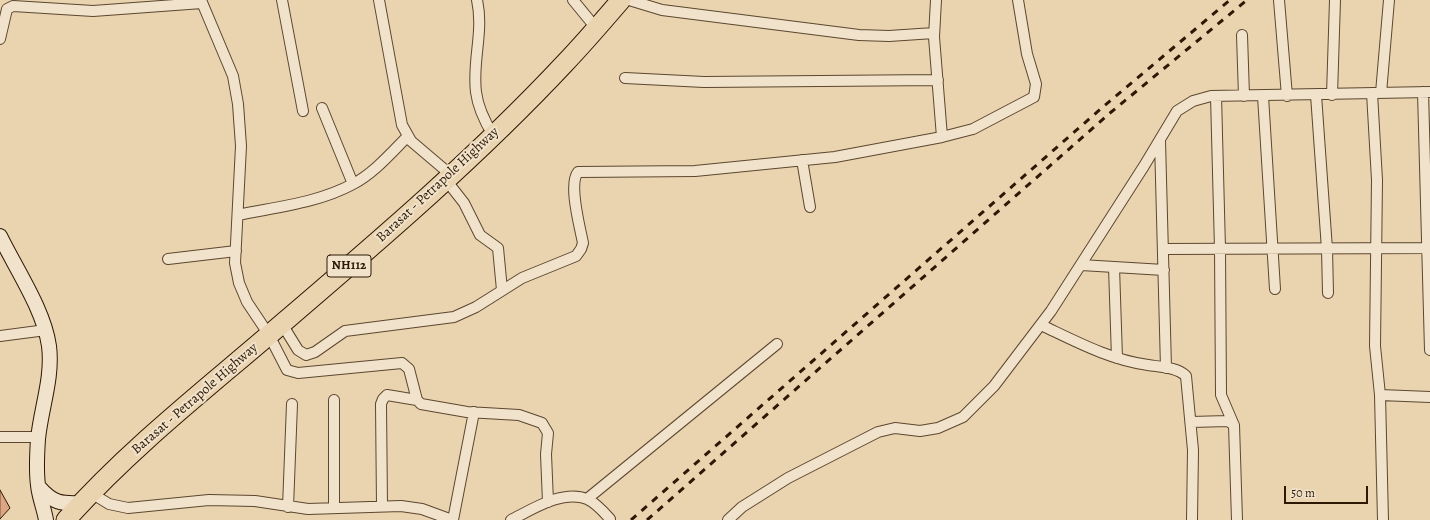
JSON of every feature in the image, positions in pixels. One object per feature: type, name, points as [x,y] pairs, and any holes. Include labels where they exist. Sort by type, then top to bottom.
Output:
[{"type":"highway","name":"Barasat - Petrapole Highway","points":[[66,520],[86,498],[165,423],[276,330],[493,135],[566,63],[622,0]]},
{"type":"main road","points":[[0,236],[41,316],[46,330],[50,367],[48,388],[39,437],[38,485],[46,520]]},
{"type":"main road","points":[[38,485],[53,501],[66,504],[86,498]]},
{"type":"street","points":[[282,0],[303,111]]},
{"type":"street","points":[[379,0],[402,125],[408,136],[448,177],[464,203],[480,236],[498,248],[502,290]]},
{"type":"street","points":[[477,0],[480,30],[476,72],[476,92],[481,115],[493,135]]},
{"type":"street","points":[[573,0],[596,28]]},
{"type":"street","points":[[629,0],[662,10],[859,35],[889,36],[934,33]]},
{"type":"street","points":[[936,0],[934,33],[942,137]]},
{"type":"street","points":[[0,39],[8,9],[13,6],[93,11],[202,2],[233,76],[238,104],[241,146],[235,263],[239,283],[247,302],[298,350],[306,355],[315,352],[345,331],[358,328],[454,317],[476,307],[522,278],[576,256],[582,250],[583,243],[573,186],[578,172],[695,171],[835,157],[942,137],[972,129],[1034,97],[1036,84],[1027,54],[1018,0]]},
{"type":"street","points":[[1279,0],[1287,96]]},
{"type":"street","points":[[1332,95],[1335,0]]},
{"type":"street","points":[[1383,520],[1380,395],[1375,346],[1377,93],[1389,0]]},
{"type":"street","points":[[1242,36],[1244,96]]},
{"type":"street","points":[[625,78],[704,82],[938,80]]},
{"type":"street","points":[[728,520],[742,507],[788,478],[878,432],[895,428],[920,431],[938,428],[963,417],[994,386],[1041,326],[1177,111],[1193,101],[1216,96],[1287,96],[1427,92],[1430,350]]},
{"type":"street","points":[[1316,95],[1327,249],[1328,293]]},
{"type":"street","points":[[1216,96],[1220,249],[1221,395],[1233,423],[1236,435],[1237,520]]},
{"type":"street","points":[[1263,96],[1275,289]]},
{"type":"street","points":[[322,108],[354,184]]},
{"type":"street","points":[[238,215],[322,198],[354,184],[377,167],[408,136]]},
{"type":"street","points":[[1160,140],[1166,368]]},
{"type":"street","points":[[802,160],[810,207]]},
{"type":"street","points":[[1163,249],[1429,248]]},
{"type":"street","points":[[168,259],[236,251]]},
{"type":"street","points":[[1081,265],[1164,270]]},
{"type":"street","points":[[1114,267],[1117,358]]},
{"type":"street","points":[[1041,326],[1117,358],[1134,363],[1166,368],[1183,373],[1186,376],[1193,450],[1192,520]]},
{"type":"street","points":[[0,336],[46,330]]},
{"type":"street","points":[[276,330],[287,370],[298,373],[402,363],[409,369],[418,400]]},
{"type":"street","points":[[587,499],[777,344]]},
{"type":"street","points":[[382,506],[381,404],[387,395],[418,400],[425,406],[474,412],[519,415],[542,423],[548,433],[546,454],[548,502]]},
{"type":"street","points":[[1380,395],[1430,396]]},
{"type":"street","points":[[334,400],[334,507]]},
{"type":"street","points":[[288,507],[292,404]]},
{"type":"street","points":[[86,498],[128,508],[209,500],[255,501],[308,509],[401,506],[422,509],[453,520],[474,412]]},
{"type":"street","points":[[1191,422],[1228,421],[1233,423]]},
{"type":"street","points":[[0,437],[39,437]]},
{"type":"street","points":[[510,520],[553,499],[572,497],[587,499],[602,510],[610,519]]},
{"type":"building","points":[[0,490],[10,508],[0,519]]},
{"type":"railway","points":[[631,520],[1104,106],[1230,0]]},
{"type":"railway","points":[[647,520],[1110,113],[1247,0]]}]
